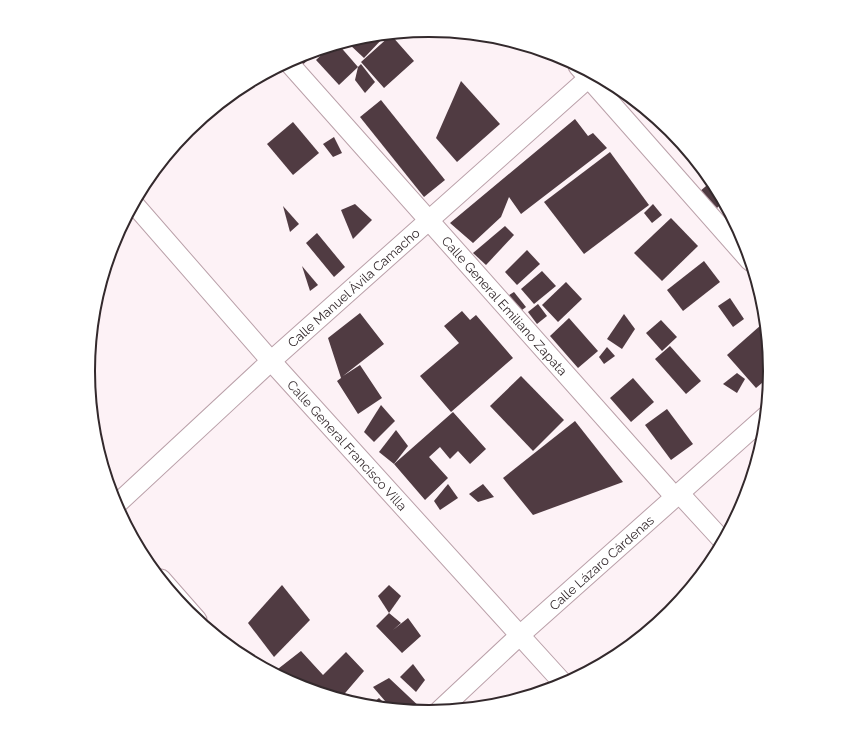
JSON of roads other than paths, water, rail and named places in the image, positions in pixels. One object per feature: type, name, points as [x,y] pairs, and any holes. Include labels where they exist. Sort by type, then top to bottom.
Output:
[{"type":"street","name":"Calle General Emiliano Zapata","points":[[292,66],[676,497],[679,493],[719,537]]},
{"type":"street","name":"Calle Manuel Ávila Camacho","points":[[120,500],[271,361],[429,220],[584,75]]},
{"type":"street","points":[[595,82],[740,250]]},
{"type":"street","name":"Calle General Francisco Villa","points":[[138,208],[271,361],[559,679]]},
{"type":"street","name":"Calle Lázaro Cárdenas","points":[[446,704],[519,636],[759,422]]}]
